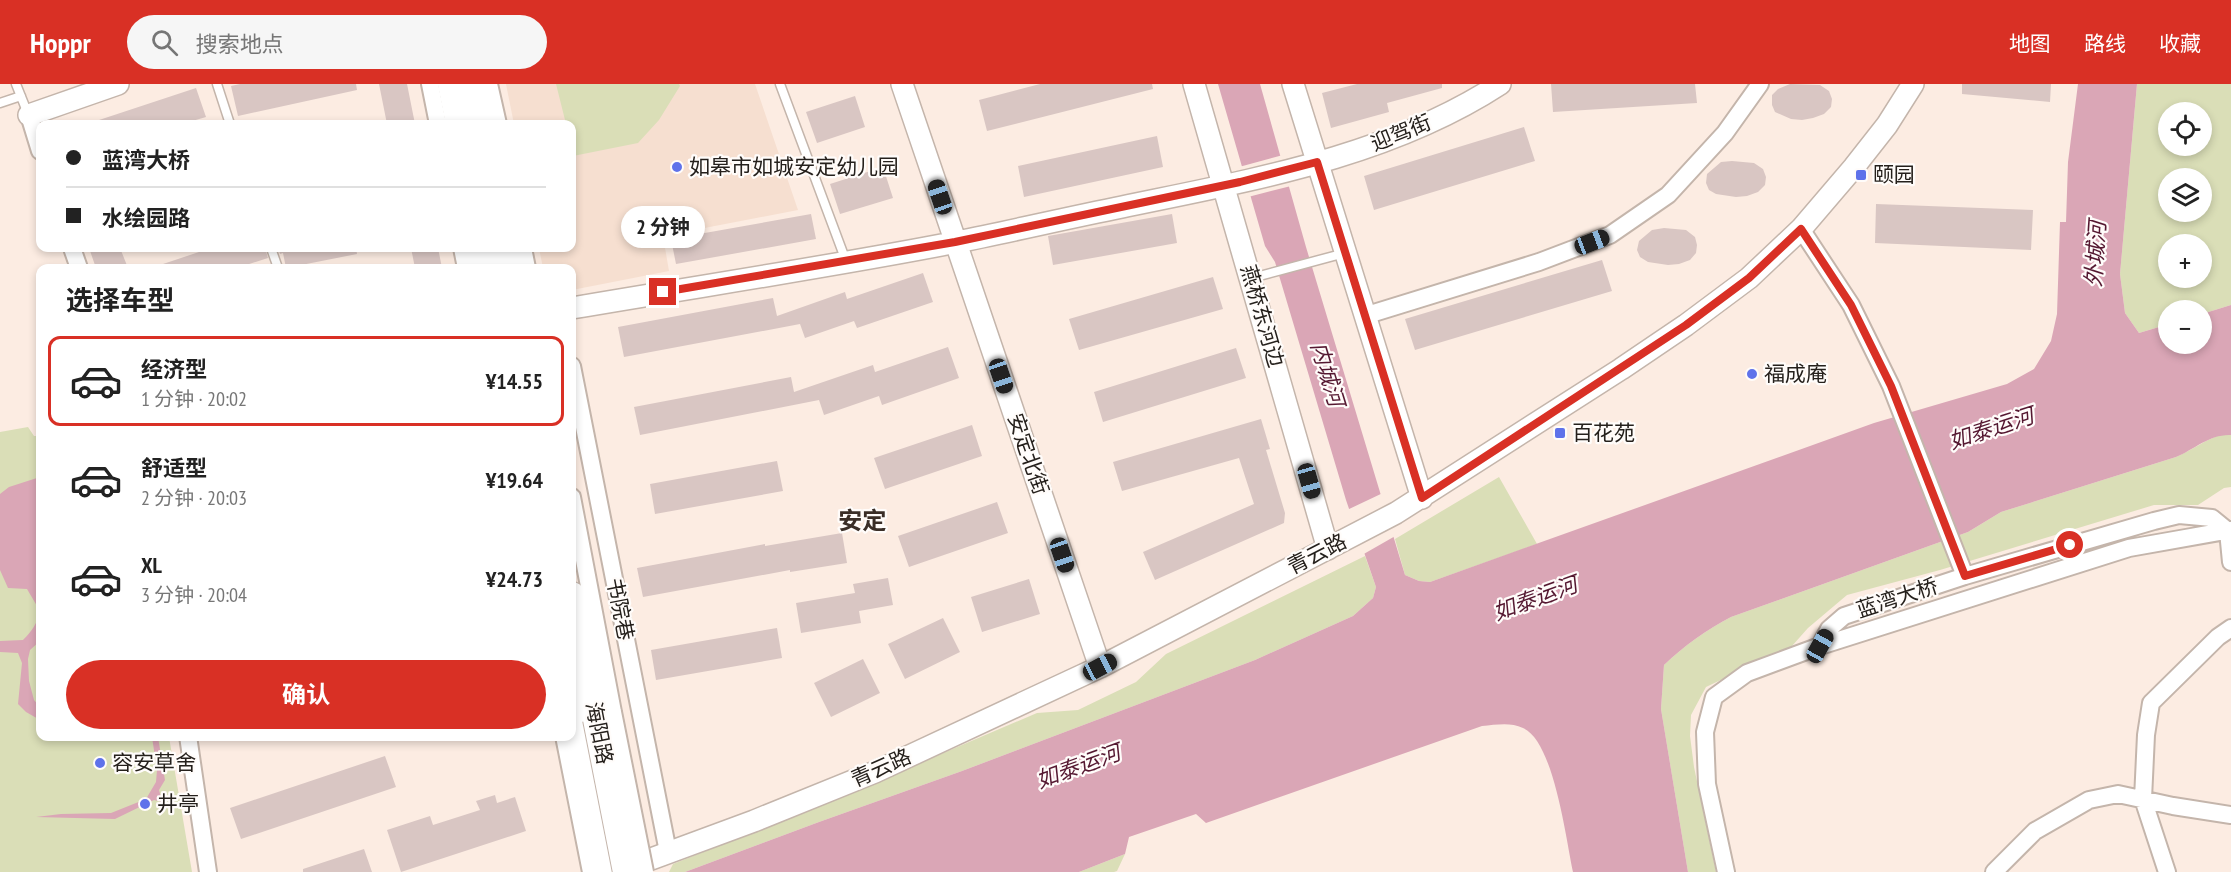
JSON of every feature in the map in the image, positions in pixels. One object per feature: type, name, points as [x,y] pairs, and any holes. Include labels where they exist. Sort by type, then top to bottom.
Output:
[{"type":"main road","points":[[451,84],[458,120]]},
{"type":"main road","points":[[470,84],[477,120]]},
{"type":"main road","name":"海阳路","points":[[576,627],[588,724],[617,872]]},
{"type":"main road","name":"海阳路","points":[[576,694],[588,724]]},
{"type":"street","points":[[36,139],[25,106],[118,84]]},
{"type":"street","points":[[430,84],[437,120]]},
{"type":"street","points":[[489,84],[497,120]]},
{"type":"street","name":"安定北街","points":[[902,84],[1100,667]]},
{"type":"street","name":"燕桥东河边","points":[[1194,84],[1232,184],[1251,279],[1328,549]]},
{"type":"street","points":[[1293,84],[1422,498]]},
{"type":"street","name":"迎驾街","points":[[576,307],[955,242],[1232,184],[1380,144],[1418,129],[1499,84]]},
{"type":"street","points":[[1364,316],[1539,262],[1610,236],[1668,195],[1725,133],[1760,84]]},
{"type":"street","name":"青云路","points":[[617,872],[754,821],[875,772],[1100,667],[1422,498],[1686,325],[1749,278],[1801,229],[1887,125],[1912,84]]},
{"type":"street","points":[[1801,229],[1851,305],[1891,386],[1965,576]]},
{"type":"street","name":"书院巷","points":[[576,386],[668,852]]},
{"type":"street","name":"蓝湾大桥","points":[[1820,646],[1829,629],[1844,616],[1965,576],[2154,521],[2179,516],[2212,518],[2229,531]]},
{"type":"street","points":[[1726,872],[1707,784],[1705,732],[1714,697],[1747,673],[1820,646],[2129,548],[2229,531],[2231,561]]},
{"type":"street","points":[[576,554],[588,724],[591,872]]},
{"type":"street","points":[[2167,872],[2143,800],[2145,735],[2151,703],[2218,637],[2231,628]]},
{"type":"street","points":[[588,724],[645,872]]},
{"type":"street","points":[[189,741],[208,872]]},
{"type":"street","points":[[1994,872],[2035,831],[2090,800],[2118,794],[2231,815]]},
{"type":"lane","points":[[0,103],[25,106],[16,84]]},
{"type":"lane","points":[[217,84],[229,120]]},
{"type":"lane","points":[[780,84],[846,261]]},
{"type":"lane","points":[[1251,279],[1345,254]]},
{"type":"shaded area","name":"如皋市如城安定幼儿园","points":[[506,84],[755,84],[798,210],[663,236],[669,271],[576,289],[576,264],[542,264],[540,252],[576,252],[576,120],[513,120]]},
{"type":"green space","points":[[556,84],[679,84],[680,86],[659,120],[638,143],[576,155],[576,120],[565,120]]},
{"type":"green space","points":[[2137,84],[2231,84],[2231,305],[2212,311],[2212,300],[2158,300],[2158,327],[2139,333],[2125,313],[2120,274]]},
{"type":"green space","points":[[28,427],[36,436],[36,741],[170,741],[192,872],[0,872],[0,432]]},
{"type":"green space","points":[[2222,434],[2231,435],[2231,487],[2224,488],[2198,505],[2154,505],[1940,570],[1847,595],[1808,628],[1792,646],[1706,687],[1691,715],[1690,736],[1694,767],[1716,872],[1688,872],[1661,709],[1664,665],[1680,651],[1731,617],[1968,532],[2001,512],[2176,457]]},
{"type":"green space","points":[[1499,477],[1537,544],[1430,582],[1419,581],[1405,575],[1395,539]]},
{"type":"green space","points":[[1365,556],[1376,587],[1373,598],[1353,616],[1255,660],[962,771],[685,872],[669,872],[673,864],[817,807],[1037,713],[1078,710],[1136,682],[1166,654]]},
{"type":"green space","points":[[1125,854],[1117,871],[1079,872]]},
{"type":"water","points":[[1218,84],[1260,84],[1306,247],[1405,575],[1419,581],[1430,582],[1874,423],[2007,384],[2034,369],[2051,341],[2057,314],[2060,222],[2066,222],[2068,162],[2078,84],[2137,84],[2120,274],[2125,313],[2139,333],[2158,327],[2158,354],[2212,354],[2212,311],[2231,305],[2231,435],[2209,439],[2176,457],[2001,512],[1968,532],[1731,617],[1680,651],[1664,665],[1661,709],[1688,872],[1573,872],[1557,793],[1543,751],[1534,737],[1523,728],[1503,724],[1482,726],[1206,823],[1196,814],[1129,837],[1125,854],[1079,872],[685,872],[962,771],[1255,660],[1353,616],[1373,598],[1376,587],[1346,500],[1275,262],[1265,246]]},
{"type":"water","points":[[36,478],[36,604],[27,589],[8,588],[0,570],[0,494],[9,487]]},
{"type":"water","points":[[36,622],[36,645],[30,650],[28,659],[29,681],[36,702],[36,718],[18,704],[22,663],[18,653],[0,652],[0,641],[23,640]]},
{"type":"water","points":[[153,741],[159,741],[165,780],[159,790],[166,803],[154,800],[115,819],[36,817],[111,813],[146,799],[156,782],[157,770]]},
{"type":"pier","points":[[1283,155],[1291,186],[1248,197],[1239,167]]},
{"type":"pier","points":[[1385,492],[1397,535],[1362,555],[1347,510]]},
{"type":"building","points":[[240,84],[356,84],[357,90],[238,116],[231,86]]},
{"type":"building","points":[[379,84],[407,84],[414,120],[386,120]]},
{"type":"building","points":[[1040,84],[1152,84],[1153,89],[987,131],[979,100]]},
{"type":"building","points":[[1357,84],[1442,84],[1442,88],[1387,103],[1389,112],[1331,128],[1322,93]]},
{"type":"building","points":[[1551,84],[1695,84],[1697,103],[1553,112]]},
{"type":"building","points":[[1790,84],[1820,85],[1829,91],[1832,99],[1831,107],[1824,114],[1802,120],[1791,119],[1775,112],[1772,95],[1778,89]]},
{"type":"building","points":[[1962,84],[2051,84],[2050,102],[1962,94]]},
{"type":"building","points":[[196,88],[206,117],[196,120],[99,120]]},
{"type":"building","points":[[855,96],[865,127],[817,143],[806,112]]},
{"type":"building","points":[[1524,127],[1535,161],[1374,210],[1364,176]]},
{"type":"building","points":[[1157,136],[1163,167],[1024,197],[1018,166]]},
{"type":"building","points":[[1721,162],[1754,163],[1763,169],[1766,177],[1765,185],[1758,192],[1736,197],[1716,194],[1709,190],[1706,183],[1707,174]]},
{"type":"building","points":[[883,167],[893,198],[840,214],[830,184]]},
{"type":"building","points":[[1876,204],[2033,210],[2031,250],[1875,243]]},
{"type":"building","points":[[811,214],[816,239],[676,264],[671,239]]},
{"type":"building","points":[[1172,214],[1177,243],[1053,265],[1048,236]]},
{"type":"building","points":[[1664,228],[1686,230],[1695,237],[1696,253],[1690,260],[1668,265],[1648,262],[1640,257],[1637,250],[1639,241],[1652,230]]},
{"type":"building","points":[[90,252],[122,252],[126,264],[95,264]]},
{"type":"building","points":[[199,252],[266,252],[268,258],[249,264],[163,264]]},
{"type":"building","points":[[279,252],[357,252],[357,254],[306,264],[285,264],[283,253]]},
{"type":"building","points":[[412,252],[439,252],[441,264],[414,264]]},
{"type":"building","points":[[1602,260],[1612,291],[1415,350],[1405,319]]},
{"type":"building","points":[[923,273],[933,302],[857,328],[854,321],[805,338],[800,324],[624,357],[618,327],[773,298],[777,316],[845,292],[847,299]]},
{"type":"building","points":[[1213,277],[1223,309],[1079,350],[1069,319]]},
{"type":"building","points":[[948,347],[959,378],[882,405],[879,396],[824,415],[819,400],[640,435],[634,407],[791,377],[794,392],[873,365],[875,372]]},
{"type":"building","points":[[1236,348],[1246,378],[1103,422],[1094,392]]},
{"type":"building","points":[[1261,419],[1270,449],[1266,450],[1285,513],[1284,523],[1155,580],[1143,552],[1254,504],[1239,458],[1122,491],[1113,462]]},
{"type":"building","points":[[972,425],[982,456],[885,489],[874,458]]},
{"type":"building","points":[[777,461],[783,491],[655,514],[650,484]]},
{"type":"building","points":[[997,502],[1008,533],[909,567],[898,536]]},
{"type":"building","points":[[842,533],[847,563],[790,572],[790,570],[643,597],[637,568],[765,544],[765,546]]},
{"type":"building","points":[[888,578],[893,605],[859,611],[861,623],[801,633],[796,603],[855,593],[853,584]]},
{"type":"building","points":[[1029,579],[1040,614],[982,632],[971,597]]},
{"type":"building","points":[[943,618],[960,652],[905,679],[888,644]]},
{"type":"building","points":[[777,628],[782,658],[656,680],[651,650]]},
{"type":"building","points":[[863,659],[880,693],[831,717],[814,683]]},
{"type":"building","points":[[385,756],[396,787],[241,839],[230,808]]},
{"type":"building","points":[[495,795],[497,803],[515,797],[526,831],[401,872],[387,830],[430,816],[433,825],[480,810],[476,801]]},
{"type":"building","points":[[364,849],[372,872],[303,872],[303,869]]},
{"type":"place","name":"如皋市如城安定幼儿园","points":[[677,167]]},
{"type":"place","name":"颐园","points":[[1861,175]]},
{"type":"place","name":"福成庵","points":[[1752,374]]},
{"type":"place","name":"百花苑","points":[[1560,433]]},
{"type":"place","name":"容安草舍","points":[[100,763]]},
{"type":"place","name":"井亭","points":[[145,804]]},
{"type":"district","name":"安定","points":[[862,521]]},
{"type":"route","points":[[663,292],[955,242],[1240,182],[1317,162],[1422,498],[1686,325],[1749,278],[1801,229],[1851,305],[1891,386],[1965,576],[2070,545]]},
{"type":"water label","name":"外城河","points":[[2095,254]]},
{"type":"water label","name":"内城河","points":[[1328,374]]},
{"type":"water label","name":"如泰运河","points":[[1991,428]]},
{"type":"water label","name":"如泰运河","points":[[1535,598]]},
{"type":"water label","name":"如泰运河","points":[[1078,766]]}]
